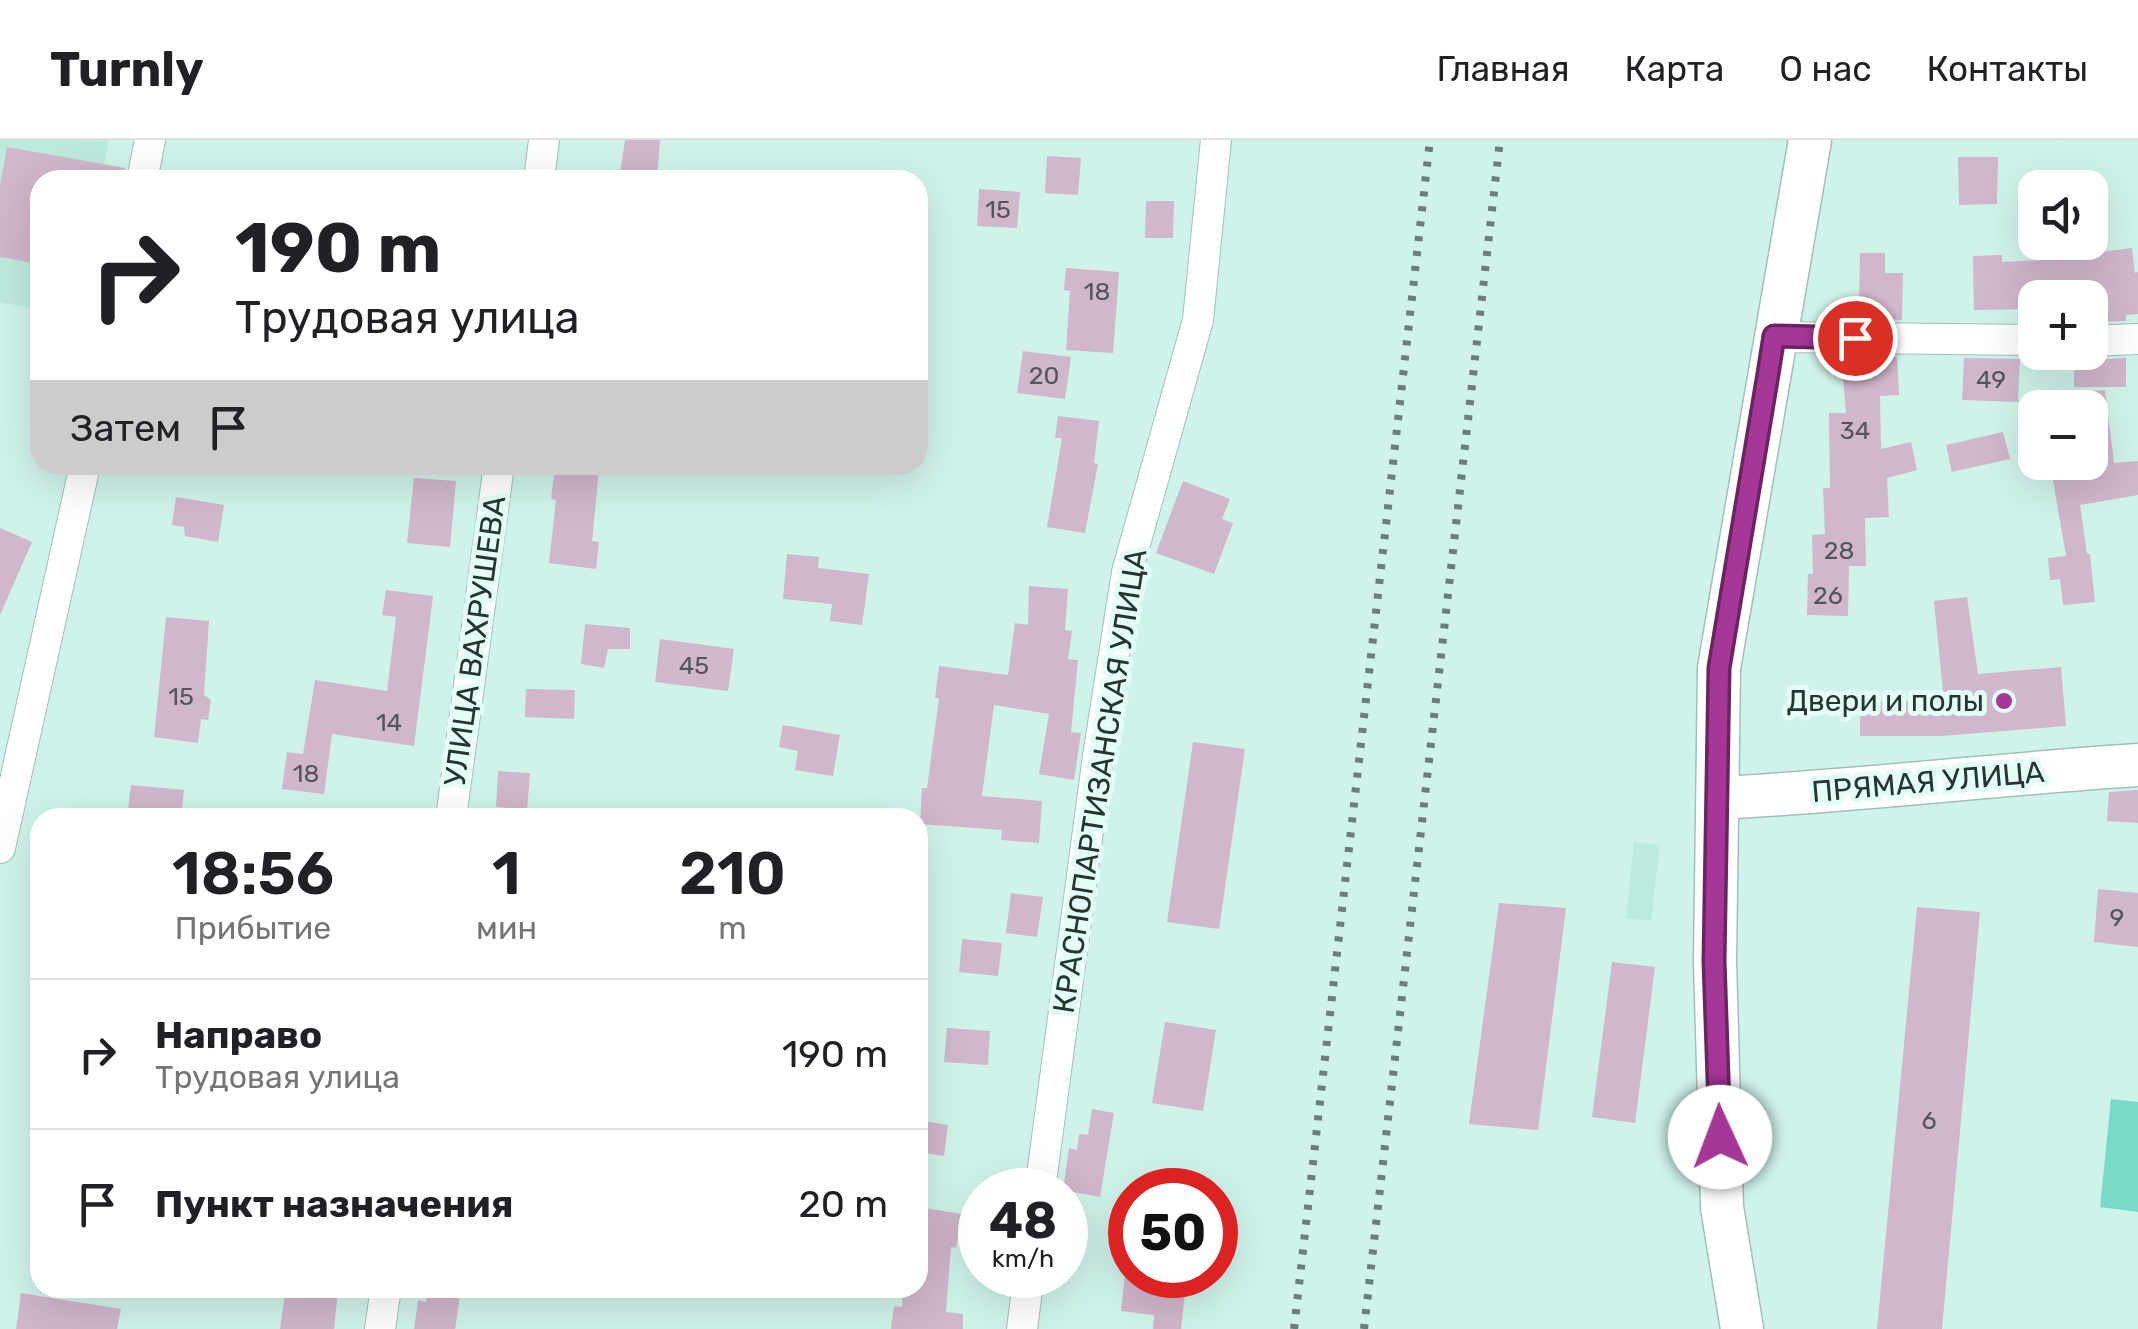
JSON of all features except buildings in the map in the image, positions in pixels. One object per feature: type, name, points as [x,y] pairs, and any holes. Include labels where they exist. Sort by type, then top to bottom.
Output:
[{"type":"main road","points":[[1742,1329],[1722,1207],[1714,961],[1719,668],[1810,140]]},
{"type":"main road","name":"ПРЯМАЯ УЛИЦА","points":[[1719,798],[1839,792],[2138,765]]},
{"type":"street","points":[[144,170],[150,140]]},
{"type":"street","points":[[540,170],[544,140]]},
{"type":"street","name":"КРАСНОПАРТИЗАНСКАЯ УЛИЦА","points":[[1043,1168],[1098,756],[1127,572],[1198,320],[1216,140]]},
{"type":"street","points":[[1774,336],[2018,340]]},
{"type":"street","points":[[2108,340],[2138,339]]},
{"type":"street","points":[[0,848],[3,813],[83,475]]},
{"type":"street","name":"УЛИЦА ВАХРУШЕВА","points":[[452,808],[499,475]]},
{"type":"street","points":[[380,1329],[385,1298]]},
{"type":"street","points":[[1022,1329],[1026,1298]]},
{"type":"shaded area","points":[[0,140],[109,140],[103,170],[30,170],[30,308],[0,302]]},
{"type":"shaded area","points":[[1634,842],[1660,845],[1651,921],[1626,918]]},
{"type":"green space","points":[[2111,1099],[2138,1102],[2138,1212],[2100,1207]]},
{"type":"railway","points":[[1294,1329],[1430,140]]},
{"type":"railway","points":[[1364,1329],[1500,140]]},
{"type":"place","name":"Двери и полы","points":[[2004,701]]},
{"type":"route","points":[[1720,1137],[1714,961],[1719,668],[1774,336],[1855,338]]}]
